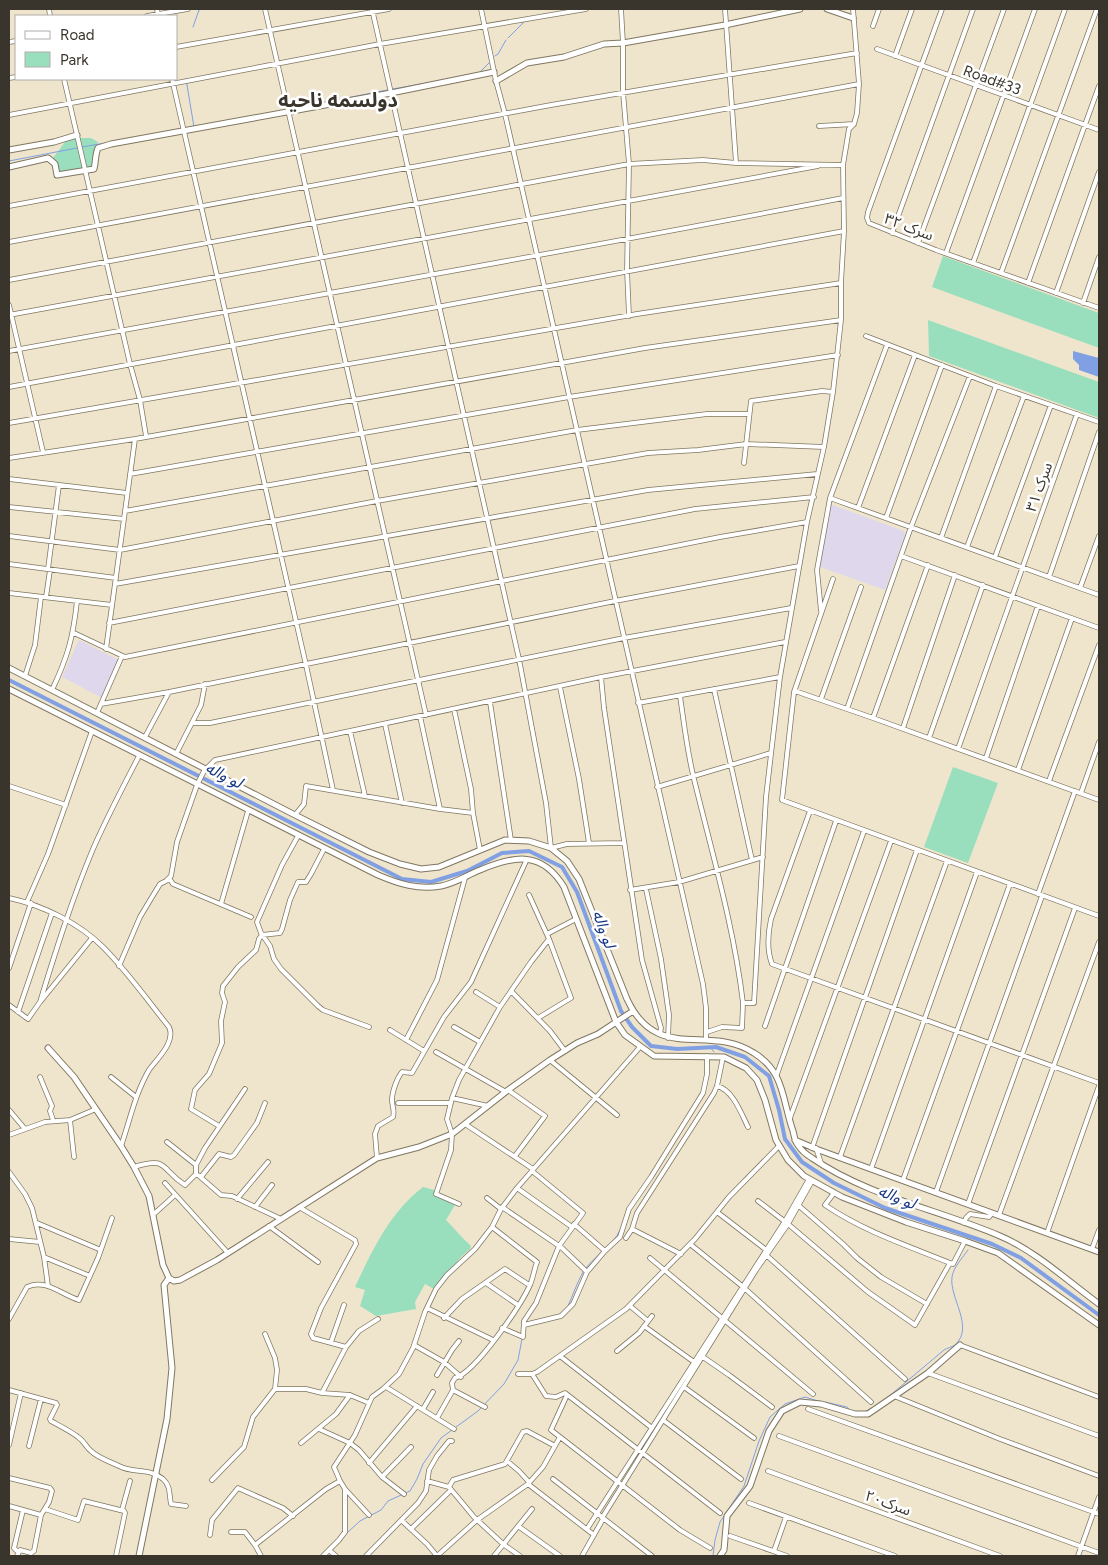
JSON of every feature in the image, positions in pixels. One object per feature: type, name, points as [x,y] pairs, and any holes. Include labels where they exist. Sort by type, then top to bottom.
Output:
[{"type":"street","points":[[157,9],[158,15],[188,9]]},
{"type":"street","points":[[264,9],[426,715]]},
{"type":"street","points":[[178,47],[372,10],[388,9]]},
{"type":"street","points":[[481,9],[703,984],[706,1040]]},
{"type":"street","points":[[9,115],[380,44],[586,9]]},
{"type":"street","points":[[621,9],[623,92],[629,164],[627,270],[630,316]]},
{"type":"street","points":[[725,9],[734,108],[736,163]]},
{"type":"street","points":[[496,81],[527,63],[564,57],[604,44],[725,25],[800,9]]},
{"type":"street","points":[[827,9],[853,18]]},
{"type":"street","points":[[743,1004],[754,1003],[766,796],[785,642],[824,446],[838,355],[844,231],[843,165],[850,129],[854,124],[857,113],[859,84],[853,9]]},
{"type":"street","points":[[873,26],[879,9]]},
{"type":"street","points":[[895,56],[912,9]]},
{"type":"street","name":"سرک ۳۲","points":[[942,9],[867,218],[869,223],[874,227],[1099,308]]},
{"type":"street","points":[[892,233],[973,9]]},
{"type":"street","points":[[918,243],[1004,9]]},
{"type":"street","points":[[946,253],[1035,9]]},
{"type":"street","points":[[973,263],[1065,9]]},
{"type":"street","points":[[1001,273],[1097,9]]},
{"type":"street","points":[[372,10],[512,623],[527,694],[527,703],[546,803],[551,848]]},
{"type":"street","name":"Road#33","points":[[877,50],[1099,130]]},
{"type":"street","points":[[9,206],[623,92],[857,53]]},
{"type":"street","points":[[9,167],[48,158],[55,164],[57,175],[86,171],[94,169],[95,155],[98,148],[494,72]]},
{"type":"street","points":[[64,80],[140,400],[146,436]]},
{"type":"street","points":[[172,80],[315,702],[333,790]]},
{"type":"street","points":[[9,242],[859,84]]},
{"type":"street","points":[[1028,283],[1099,86]]},
{"type":"street","points":[[819,126],[854,124]]},
{"type":"street","points":[[9,150],[54,142],[77,135]]},
{"type":"street","points":[[9,280],[629,164],[703,160],[736,163],[843,165]]},
{"type":"street","points":[[10,315],[823,165]]},
{"type":"street","points":[[1056,293],[1099,172]]},
{"type":"street","points":[[9,351],[537,254],[627,240],[843,198]]},
{"type":"street","points":[[9,387],[627,270],[844,231]]},
{"type":"street","points":[[1083,303],[1099,257]]},
{"type":"street","points":[[9,423],[630,316],[840,283]]},
{"type":"street","points":[[9,304],[43,452]]},
{"type":"street","points":[[9,458],[135,439],[645,348],[841,320]]},
{"type":"street","points":[[866,336],[996,386],[1099,422]]},
{"type":"street","points":[[821,613],[817,570],[830,498],[887,345]]},
{"type":"street","points":[[130,474],[569,397],[838,355]]},
{"type":"street","points":[[858,508],[915,355]]},
{"type":"street","points":[[886,518],[942,365]]},
{"type":"street","points":[[848,709],[911,527],[970,376]]},
{"type":"street","points":[[940,538],[996,386]]},
{"type":"street","points":[[744,463],[751,402],[822,391],[833,392]]},
{"type":"street","points":[[966,547],[1024,396]]},
{"type":"street","points":[[995,557],[1051,405]]},
{"type":"street","points":[[125,511],[576,430],[707,414],[749,414]]},
{"type":"street","name":"سرک ۳۱","points":[[958,749],[1077,414]]},
{"type":"street","points":[[1049,577],[1099,432]]},
{"type":"street","points":[[106,649],[135,439]]},
{"type":"street","points":[[9,536],[120,550],[377,501],[648,453],[698,450],[746,444],[824,446]]},
{"type":"street","points":[[115,584],[648,490],[817,474]]},
{"type":"street","points":[[9,479],[127,493]]},
{"type":"street","points":[[25,676],[35,645],[49,570],[58,485]]},
{"type":"street","points":[[109,623],[695,509],[814,497]]},
{"type":"street","points":[[830,498],[1099,595]]},
{"type":"street","points":[[9,507],[124,519]]},
{"type":"street","points":[[74,633],[125,657],[502,580],[720,537],[808,522]]},
{"type":"street","points":[[1080,588],[1099,536]]},
{"type":"street","points":[[901,556],[1099,628]]},
{"type":"street","points":[[9,564],[116,578]]},
{"type":"street","points":[[874,718],[928,565]]},
{"type":"street","points":[[101,704],[799,566]]},
{"type":"street","points":[[902,728],[955,575]]},
{"type":"street","points":[[833,579],[795,691],[782,798],[784,801],[1099,916]]},
{"type":"street","points":[[929,738],[983,585]]},
{"type":"street","points":[[821,700],[861,586]]},
{"type":"street","points":[[9,593],[112,605]]},
{"type":"street","points":[[52,690],[65,663],[74,633],[77,601]]},
{"type":"street","points":[[986,758],[1038,606]]},
{"type":"street","points":[[193,723],[210,723],[624,638],[791,608]]},
{"type":"street","points":[[1018,770],[1072,618]]},
{"type":"street","points":[[119,966],[140,917],[160,884],[169,878],[177,842],[197,783],[205,770],[215,760],[601,677],[785,642]]},
{"type":"street","points":[[1049,781],[1099,645]]},
{"type":"street","points":[[96,712],[122,656]]},
{"type":"street","points":[[9,668],[145,737],[205,770],[385,859],[416,868],[430,869],[447,865],[498,842],[511,840],[529,841],[551,848],[567,861],[579,879],[632,1012],[642,1023],[668,1038],[736,1043],[755,1053],[777,1074],[784,1093],[789,1120],[797,1145],[811,1157],[854,1182],[889,1197],[1001,1236],[1024,1249],[1099,1304]]},
{"type":"street","points":[[601,677],[630,890],[642,960],[662,1028],[660,1034]]},
{"type":"street","points":[[638,703],[780,677]]},
{"type":"street","points":[[176,754],[201,706],[205,684]]},
{"type":"street","points":[[560,687],[580,779],[589,843]]},
{"type":"street","points":[[9,689],[139,756],[197,783],[248,811],[401,885],[420,888],[442,886],[513,858],[536,861],[557,876],[564,887],[625,1035],[654,1056],[723,1057],[746,1068],[757,1080],[779,1146],[788,1160],[811,1180],[834,1194],[906,1222],[998,1254],[1099,1325]]},
{"type":"street","points":[[714,689],[752,860]]},
{"type":"street","points":[[795,691],[1099,800]]},
{"type":"street","points":[[145,737],[169,692]]},
{"type":"street","points":[[680,696],[693,776],[717,870],[740,980],[743,1004],[742,1028],[722,1027],[707,1032]]},
{"type":"street","points":[[490,702],[511,840]]},
{"type":"street","points":[[454,709],[472,789],[473,813],[480,850]]},
{"type":"street","points":[[420,716],[440,809]]},
{"type":"street","points":[[385,724],[402,803]]},
{"type":"street","points":[[9,968],[29,903],[92,731]]},
{"type":"street","points":[[350,731],[365,796]]},
{"type":"street","points":[[1081,793],[1099,742]]},
{"type":"street","points":[[657,787],[771,753]]},
{"type":"street","points":[[40,1002],[65,920],[102,829],[139,756]]},
{"type":"street","points":[[9,786],[66,805]]},
{"type":"street","points":[[295,815],[304,804],[306,786],[473,813]]},
{"type":"street","points":[[936,1192],[990,1043],[1075,791]]},
{"type":"street","points":[[221,904],[248,811]]},
{"type":"street","points":[[810,811],[770,919],[770,959],[772,964],[1055,1067],[1099,1085],[1047,1233]]},
{"type":"street","points":[[765,1026],[836,821]]},
{"type":"street","points":[[777,1074],[864,831]]},
{"type":"street","points":[[298,836],[282,865],[257,922],[281,969],[318,1006],[323,1010],[369,1027]]},
{"type":"street","points":[[789,1120],[891,841]]},
{"type":"street","points":[[551,848],[567,844],[623,843]]},
{"type":"street","points":[[262,935],[280,933],[298,882],[306,882],[324,848]]},
{"type":"street","points":[[821,1163],[814,1147],[917,850]]},
{"type":"street","points":[[630,890],[646,889],[679,882],[763,856]]},
{"type":"street","points":[[377,1158],[375,1134],[378,1126],[393,1117],[395,1112],[392,1099],[399,1076],[402,1072],[412,1073],[444,1017],[471,982],[527,859]]},
{"type":"street","points":[[840,1158],[947,861]]},
{"type":"street","points":[[871,1169],[977,872]]},
{"type":"street","points":[[169,878],[173,884],[251,917]]},
{"type":"street","points":[[406,1040],[437,980],[465,878]]},
{"type":"street","points":[[903,1180],[1010,884]]},
{"type":"street","points":[[646,889],[661,959],[669,1015],[668,1038]]},
{"type":"street","points":[[529,895],[547,934],[571,998],[538,1018]]},
{"type":"street","points":[[9,898],[29,903],[84,931],[103,947],[171,1031],[168,1043],[138,1089],[122,1146]]},
{"type":"street","points":[[968,1204],[1075,908]]},
{"type":"street","points":[[18,1012],[52,914]]},
{"type":"street","points":[[547,934],[576,919]]},
{"type":"street","points":[[219,1126],[191,1108],[192,1101],[195,1090],[209,1074],[222,1043],[221,1021],[225,1002],[222,993],[223,986],[238,967],[256,950],[262,935]]},
{"type":"street","points":[[9,1005],[28,1020],[40,1002],[92,938]]},
{"type":"street","points":[[458,1204],[436,1194],[451,1150],[452,1134],[448,1119],[451,1100],[459,1080],[500,1007],[549,939]]},
{"type":"street","points":[[999,1215],[1055,1067],[1099,942]]},
{"type":"street","points":[[511,991],[550,1031],[565,1051]]},
{"type":"street","points":[[476,992],[500,1007]]},
{"type":"street","points":[[48,1048],[74,1078],[122,1146],[134,1167],[149,1196],[163,1265],[168,1278],[174,1281],[180,1280],[228,1253],[377,1158],[452,1134],[550,1060],[598,1034],[632,1012]]},
{"type":"street","points":[[454,1027],[480,1042]]},
{"type":"street","points":[[390,1030],[424,1051]]},
{"type":"street","points":[[369,1515],[345,1489],[334,1467],[355,1435],[372,1397],[386,1387],[398,1374],[414,1345],[436,1289],[447,1274],[475,1248],[492,1227],[502,1208],[517,1188],[640,1047]]},
{"type":"street","points":[[436,1052],[507,1091],[545,1116],[516,1156]]},
{"type":"street","points":[[524,1326],[561,1316],[573,1304],[586,1272],[620,1237],[629,1209],[703,1093],[707,1074],[707,1056]]},
{"type":"street","points":[[626,1238],[632,1229],[637,1213],[717,1086],[723,1057]]},
{"type":"street","points":[[550,1060],[617,1115]]},
{"type":"street","points":[[40,1076],[52,1106],[50,1111],[53,1120]]},
{"type":"street","points":[[111,1077],[136,1096]]},
{"type":"street","points":[[717,1086],[730,1095],[748,1127]]},
{"type":"street","points":[[134,1167],[150,1162],[159,1163],[186,1185],[196,1174],[196,1165],[219,1126],[245,1089]]},
{"type":"street","points":[[398,1103],[451,1100],[488,1106]]},
{"type":"street","points":[[201,1177],[219,1154],[231,1157],[234,1155],[258,1122],[265,1103]]},
{"type":"street","points":[[9,1135],[53,1120],[70,1120],[96,1109]]},
{"type":"street","points":[[9,1110],[25,1129]]},
{"type":"street","points":[[70,1120],[74,1157]]},
{"type":"street","points":[[465,1124],[516,1156],[583,1213],[559,1246],[536,1303],[524,1321],[522,1337],[502,1328]]},
{"type":"street","points":[[795,1140],[1099,1252]]},
{"type":"street","points":[[167,1142],[196,1165]]},
{"type":"street","points":[[518,1374],[532,1374],[630,1306],[681,1254],[729,1197],[779,1146]]},
{"type":"street","points":[[237,1199],[268,1162]]},
{"type":"street","points":[[9,1172],[25,1194],[37,1222],[48,1286]]},
{"type":"street","points":[[196,1174],[222,1195],[237,1199],[280,1219]]},
{"type":"street","points":[[590,1556],[583,1554],[652,1428],[765,1252],[798,1205],[811,1180]]},
{"type":"street","points":[[786,1222],[811,1180]]},
{"type":"street","points":[[165,1183],[228,1253]]},
{"type":"street","points":[[255,1207],[272,1185]]},
{"type":"street","points":[[517,1188],[573,1225],[605,1251]]},
{"type":"street","points":[[834,1194],[825,1205],[842,1217],[950,1263]]},
{"type":"street","points":[[154,1214],[175,1195]]},
{"type":"street","points":[[487,1198],[559,1246],[586,1272]]},
{"type":"street","points":[[758,1201],[786,1222],[868,1292],[915,1325],[950,1263],[953,1264],[965,1241]]},
{"type":"street","points":[[798,1205],[881,1277],[927,1304]]},
{"type":"street","points":[[299,1207],[355,1240],[356,1244],[321,1308],[311,1334],[313,1338],[346,1346]]},
{"type":"street","points":[[717,1212],[765,1252],[905,1379]]},
{"type":"street","points":[[964,1223],[970,1214],[989,1217],[992,1213]]},
{"type":"street","points":[[9,1319],[27,1287],[30,1285],[48,1286],[79,1300],[102,1250],[112,1218]]},
{"type":"street","points":[[37,1222],[102,1250]]},
{"type":"street","points":[[270,1226],[318,1262]]},
{"type":"street","points":[[437,1418],[453,1390],[452,1383],[455,1378],[461,1376],[479,1360],[518,1305],[529,1285],[537,1262],[492,1227]]},
{"type":"street","points":[[632,1229],[681,1254]]},
{"type":"street","points":[[1092,1249],[1099,1230]]},
{"type":"street","points":[[9,1239],[40,1242]]},
{"type":"street","points":[[690,1244],[744,1287],[871,1402]]},
{"type":"street","points":[[44,1257],[90,1276]]},
{"type":"street","points":[[650,1258],[813,1394]]},
{"type":"street","points":[[444,1318],[462,1299],[505,1269],[529,1285]]},
{"type":"street","points":[[139,1556],[167,1419],[172,1368],[164,1285],[168,1278]]},
{"type":"street","points":[[486,1283],[518,1305]]},
{"type":"street","points":[[331,1342],[344,1304]]},
{"type":"street","points":[[630,1306],[648,1321]]},
{"type":"street","points":[[427,1308],[444,1318],[493,1340]]},
{"type":"street","points":[[617,1351],[652,1316]]},
{"type":"street","points":[[322,1393],[346,1346],[359,1331],[378,1319]]},
{"type":"street","points":[[587,1530],[618,1482],[663,1420],[702,1358],[723,1320]]},
{"type":"street","points":[[644,1326],[694,1362]]},
{"type":"street","points":[[212,1480],[244,1447],[253,1417],[275,1389],[276,1364],[265,1334]]},
{"type":"street","points":[[437,1375],[459,1341]]},
{"type":"street","points":[[414,1345],[444,1362],[461,1376]]},
{"type":"street","points":[[720,1556],[724,1550],[727,1516],[750,1486],[769,1431],[782,1412],[800,1402],[821,1404],[855,1414],[868,1414],[928,1372],[960,1345],[1099,1397]]},
{"type":"street","points":[[560,1356],[652,1428]]},
{"type":"street","points":[[702,1358],[729,1375],[772,1407]]},
{"type":"street","points":[[928,1372],[1099,1436]]},
{"type":"street","points":[[532,1374],[546,1396],[556,1397],[565,1393],[720,1512]]},
{"type":"street","points":[[386,1387],[454,1429]]},
{"type":"street","points":[[684,1387],[754,1438]]},
{"type":"street","points":[[275,1389],[306,1389],[322,1393],[350,1395],[369,1403]]},
{"type":"street","points":[[9,1390],[57,1404],[50,1420],[77,1436],[86,1443],[91,1451],[122,1468],[148,1471],[157,1475],[169,1487],[171,1504],[186,1506]]},
{"type":"street","points":[[453,1390],[485,1407]]},
{"type":"street","points":[[423,1409],[433,1392]]},
{"type":"street","points":[[9,1445],[22,1393]]},
{"type":"street","points":[[301,1443],[336,1414],[350,1395]]},
{"type":"street","points":[[567,1395],[551,1430],[680,1530],[710,1548]]},
{"type":"street","points":[[894,1396],[1000,1439],[1099,1476]]},
{"type":"street","points":[[29,1446],[41,1399]]},
{"type":"street","points":[[370,1463],[417,1406]]},
{"type":"street","points":[[808,1409],[1099,1514]]},
{"type":"street","points":[[663,1420],[741,1478]]},
{"type":"street","points":[[318,1429],[350,1443],[382,1477],[404,1494]]},
{"type":"street","points":[[411,1529],[450,1488],[453,1480],[505,1464],[523,1432],[527,1431],[555,1446]]},
{"type":"street","points":[[779,1436],[1099,1553]]},
{"type":"street","points":[[400,1520],[427,1544],[437,1556],[477,1520],[528,1483],[543,1467],[560,1437]]},
{"type":"street","points":[[366,1556],[422,1498],[426,1492],[430,1470],[437,1456],[449,1441],[452,1442]]},
{"type":"street","points":[[382,1477],[411,1447]]},
{"type":"street","points":[[507,1462],[519,1471],[528,1483],[594,1535]]},
{"type":"street","name":"سرک۲۰","points":[[768,1471],[1000,1556]]},
{"type":"street","points":[[9,1478],[50,1488],[52,1491],[49,1502],[41,1515],[34,1551],[31,1553],[20,1550],[18,1554],[14,1548],[24,1510]]},
{"type":"street","points":[[553,1479],[652,1556]]},
{"type":"street","points":[[116,1556],[125,1513],[122,1510],[130,1481]]},
{"type":"street","points":[[255,1545],[270,1531],[293,1516],[326,1489],[340,1481]]},
{"type":"street","points":[[427,1481],[450,1488],[477,1520],[520,1556]]},
{"type":"street","points":[[210,1535],[212,1520],[238,1488],[283,1508],[293,1516]]},
{"type":"street","points":[[323,1556],[345,1532],[345,1489]]},
{"type":"street","points":[[1078,1556],[1099,1497]]},
{"type":"street","points":[[45,1509],[78,1520],[84,1501],[122,1510]]},
{"type":"street","points":[[749,1503],[895,1556]]},
{"type":"street","points":[[9,1506],[41,1515]]},
{"type":"street","points":[[494,1556],[532,1509]]},
{"type":"street","points":[[774,1551],[786,1517]]},
{"type":"street","points":[[518,1526],[560,1556]]},
{"type":"street","points":[[231,1532],[245,1532],[261,1556]]},
{"type":"street","points":[[730,1536],[787,1556]]},
{"type":"street","points":[[330,1550],[336,1556]]},
{"type":"shaded area","points":[[830,504],[904,531],[905,535],[885,590],[820,567]]},
{"type":"shaded area","points":[[79,640],[119,660],[102,698],[62,677]]},
{"type":"green space","points":[[68,138],[91,138],[98,142],[93,155],[92,168],[58,173],[53,158]]},
{"type":"green space","points":[[943,256],[1099,313],[1099,348],[932,287]]},
{"type":"green space","points":[[928,320],[1099,382],[1099,418],[929,356]]},
{"type":"green space","points":[[953,767],[998,783],[968,863],[924,847]]},
{"type":"green space","points":[[423,1187],[434,1190],[434,1195],[455,1205],[446,1220],[471,1246],[470,1249],[434,1289],[425,1284],[415,1302],[416,1309],[376,1316],[360,1306],[365,1290],[355,1287],[375,1246],[391,1220],[411,1197]]},
{"type":"water","points":[[1073,351],[1099,358],[1099,377],[1079,370],[1079,365],[1073,359]]},
{"type":"waterway","points":[[193,27],[199,10],[202,9]]},
{"type":"waterway","points":[[508,38],[525,21]]},
{"type":"waterway","points":[[495,56],[506,40]]},
{"type":"waterway","points":[[479,73],[489,63]]},
{"type":"waterway","points":[[186,79],[194,127]]},
{"type":"waterway","points":[[393,89],[449,79]]},
{"type":"waterway","points":[[302,107],[387,90]]},
{"type":"waterway","points":[[82,147],[111,142]]},
{"type":"waterway","points":[[9,161],[77,148]]},
{"type":"waterway","name":"لو واله","points":[[9,680],[402,879],[431,882],[467,871],[502,853],[529,851],[562,867],[577,892],[621,1011],[632,1027],[651,1046],[677,1049],[716,1047],[745,1057],[769,1076],[785,1139],[802,1162],[834,1183],[885,1208],[992,1244],[1021,1258],[1099,1315]]},
{"type":"waterway","name":"لو واله","points":[[710,1047],[714,1052]]},
{"type":"waterway","points":[[641,1189],[654,1169]]},
{"type":"waterway","points":[[568,1306],[583,1272],[613,1241],[620,1230]]},
{"type":"waterway","points":[[887,1398],[944,1350],[955,1345],[960,1338],[963,1330],[962,1321],[954,1294],[952,1277],[956,1266],[968,1250]]},
{"type":"waterway","points":[[347,1533],[360,1521],[381,1510],[388,1501],[410,1491],[423,1464],[441,1438],[478,1411],[504,1384],[518,1360],[522,1339]]},
{"type":"waterway","points":[[713,1556],[720,1522],[744,1486],[759,1441],[770,1417],[785,1404],[805,1397],[818,1401]]},
{"type":"waterway","points":[[825,1402],[847,1407],[851,1411]]},
{"type":"waterway","points":[[866,1411],[876,1406]]},
{"type":"district","name":"دولسمه ناحیه","points":[[338,100]]}]
